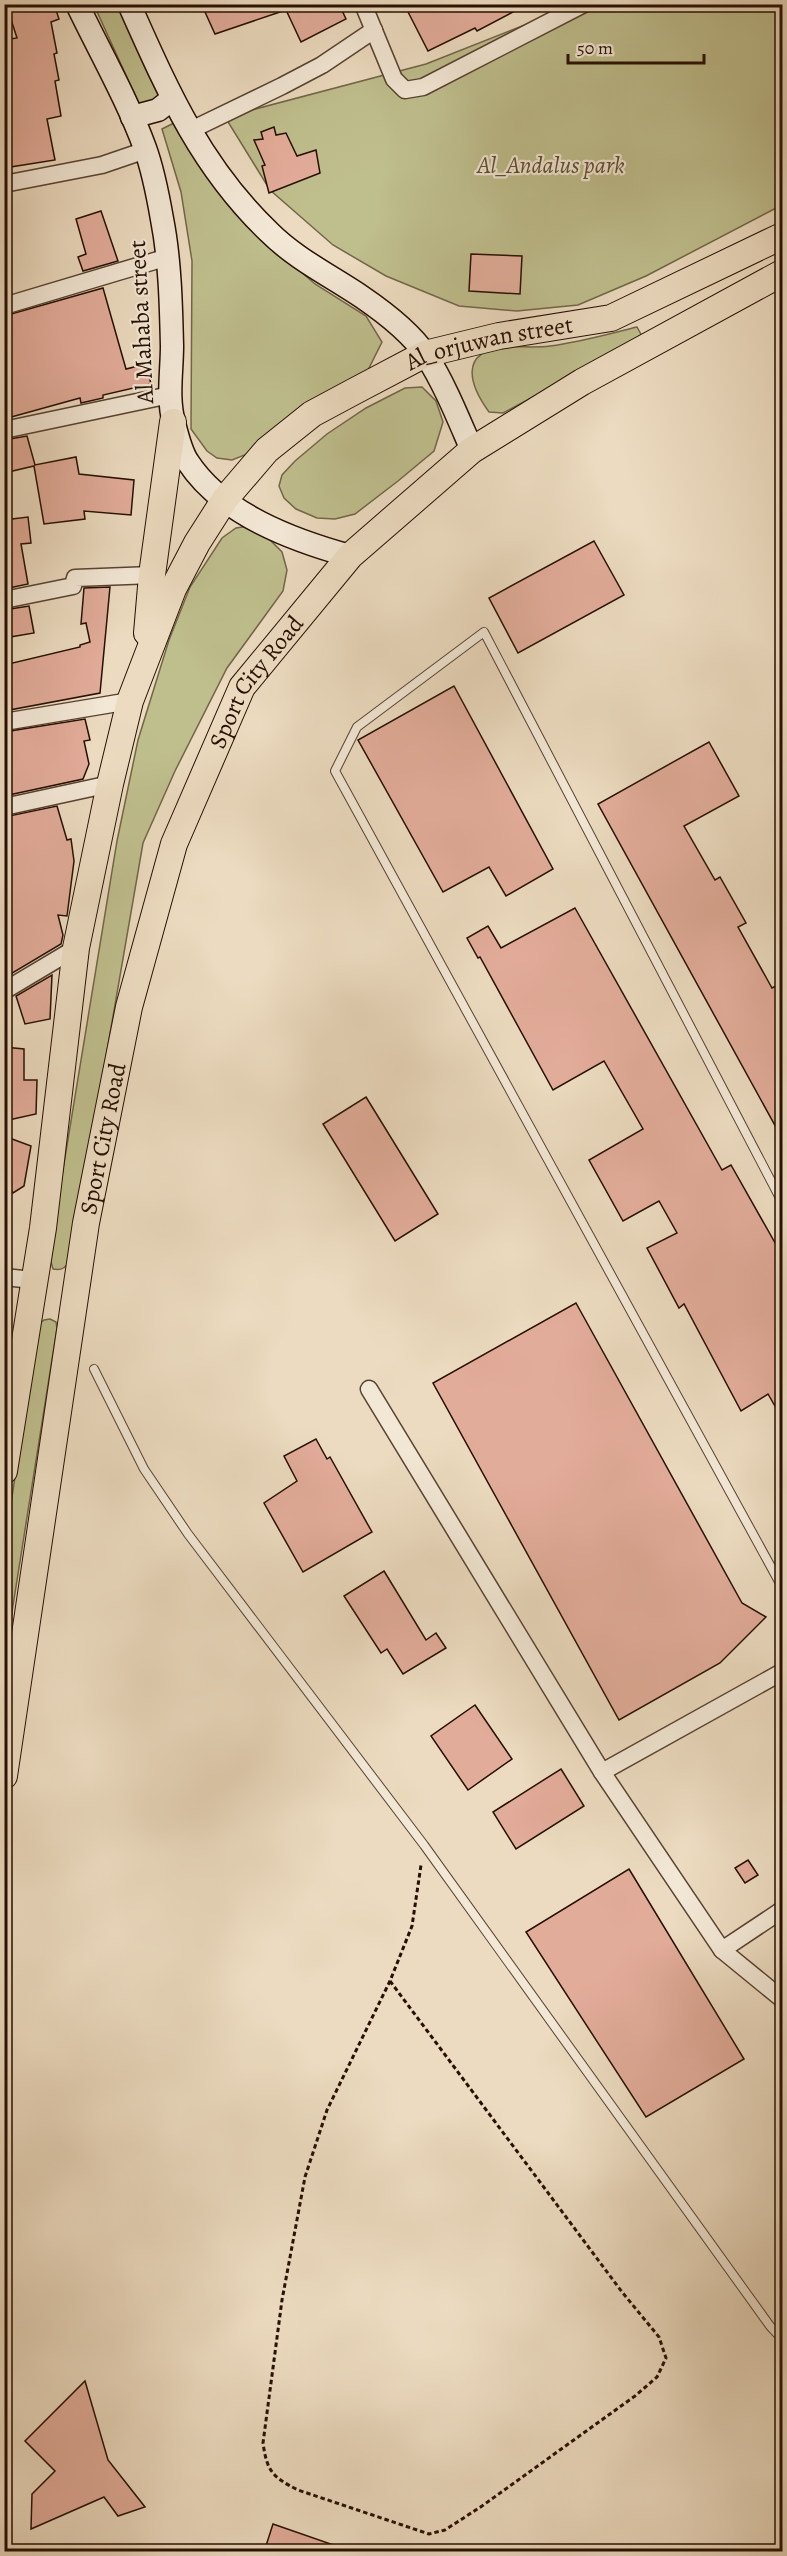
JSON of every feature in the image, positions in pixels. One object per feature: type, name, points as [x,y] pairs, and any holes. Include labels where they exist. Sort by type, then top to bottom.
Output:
[{"type":"main road","name":"Al Mahaba street","points":[[77,4],[146,150],[168,257],[172,346],[170,395],[173,422],[186,460],[204,482],[248,514],[289,536],[350,556]]},
{"type":"main road","points":[[129,4],[189,131],[234,194],[270,233],[307,262],[364,298],[397,325],[425,354],[472,450]]},
{"type":"main road","points":[[132,117],[158,110],[172,99]]},
{"type":"main road","name":"Al_orjuwan street","points":[[225,499],[267,450],[312,414],[425,354],[499,336],[611,318],[783,236]]},
{"type":"main road","points":[[350,556],[472,450],[582,382],[783,273]]},
{"type":"main road","points":[[145,663],[152,575],[173,422]]},
{"type":"main road","name":"Sport City Road","points":[[4,1471],[43,1228],[76,948],[110,784],[130,701],[173,589],[197,543],[225,499]]},
{"type":"main road","name":"Sport City Road","points":[[4,1776],[86,1223],[129,1006],[174,844],[242,687],[350,556]]},
{"type":"street","points":[[363,4],[394,79],[405,90],[423,87],[584,4]]},
{"type":"street","points":[[189,131],[322,65],[374,30]]},
{"type":"street","points":[[4,184],[102,165],[146,150]]},
{"type":"street","points":[[4,306],[168,257]]},
{"type":"street","points":[[4,430],[170,395]]},
{"type":"street","points":[[4,600],[73,586],[75,578],[152,575]]},
{"type":"street","points":[[4,722],[130,701]]},
{"type":"street","points":[[4,807],[110,784]]},
{"type":"street","points":[[4,991],[76,948]]},
{"type":"street","points":[[4,1277],[33,1280]]},
{"type":"street","points":[[369,1389],[602,1772],[722,1950],[783,2000]]},
{"type":"street","points":[[602,1772],[783,1672]]},
{"type":"street","points":[[722,1950],[783,1911]]},
{"type":"lane","points":[[783,1202],[484,632],[357,727],[334,771],[783,1587]]},
{"type":"lane","points":[[94,1369],[144,1469],[188,1534],[424,1845],[770,2326],[783,2339]]},
{"type":"lane","points":[[772,2552],[783,2544]]},
{"type":"path","points":[[390,1981],[622,2292],[659,2337],[666,2358],[657,2377],[635,2396],[482,2506],[445,2530],[429,2534],[298,2490],[280,2481],[267,2466],[263,2443],[282,2300],[305,2177],[327,2110],[390,1981],[412,1926],[424,1845]]},
{"type":"green space","points":[[94,5],[123,5],[165,94],[140,106]]},
{"type":"green space","name":"Al_Andalus park","points":[[575,5],[782,5],[782,205],[646,276],[578,305],[517,311],[459,306],[386,276],[333,245],[270,190],[225,117],[426,64]]},
{"type":"green space","points":[[180,120],[257,234],[315,284],[366,316],[382,342],[367,372],[265,447],[232,460],[217,458],[207,451],[191,429],[192,261],[181,192],[162,129]]},
{"type":"green space","points":[[637,327],[643,338],[503,413],[489,412],[477,392],[472,372],[474,363],[489,350],[561,344]]},
{"type":"green space","points":[[422,387],[436,401],[443,422],[434,451],[355,514],[335,519],[317,518],[296,509],[284,498],[279,486],[282,475],[295,461],[327,434],[366,408],[405,388]]},
{"type":"green space","points":[[249,526],[260,530],[282,552],[287,570],[283,591],[227,668],[175,771],[143,843],[71,1259],[64,1268],[53,1269],[49,1255],[117,841],[138,740],[169,640],[190,587],[222,538],[236,528]]},
{"type":"green space","points":[[50,1319],[56,1322],[57,1328],[5,1656],[5,1543],[38,1325]]},
{"type":"building","points":[[6,4],[54,4],[59,19],[51,22],[57,53],[54,54],[59,80],[55,81],[61,116],[47,119],[55,160],[4,168],[4,40],[17,38]]},
{"type":"building","points":[[215,4],[339,4],[346,19],[301,42],[286,10],[215,34],[205,12]]},
{"type":"building","points":[[404,4],[528,4],[477,31],[475,28],[428,51]]},
{"type":"building","points":[[274,127],[276,135],[286,133],[297,156],[316,150],[320,173],[269,193],[262,166],[265,165],[254,140],[263,139],[261,132]]},
{"type":"building","points":[[101,211],[118,261],[83,271],[78,257],[86,254],[76,219]]},
{"type":"building","points":[[471,254],[522,256],[520,294],[469,291]]},
{"type":"building","points":[[103,288],[126,369],[146,364],[151,384],[103,395],[103,398],[81,403],[80,398],[4,419],[4,316]]},
{"type":"building","points":[[27,436],[35,465],[76,457],[79,474],[134,480],[131,515],[84,511],[85,519],[44,524],[34,466],[4,473],[4,440]]},
{"type":"building","points":[[28,517],[31,543],[21,544],[28,584],[4,589],[4,520]]},
{"type":"building","points":[[594,541],[624,595],[518,653],[489,598]]},
{"type":"building","points":[[110,587],[100,693],[4,711],[4,665],[80,647],[90,642],[86,623],[81,624],[84,588]]},
{"type":"building","points":[[29,606],[34,633],[4,638],[4,610]]},
{"type":"building","points":[[454,686],[553,869],[506,896],[489,867],[443,892],[358,740]]},
{"type":"building","points":[[85,719],[90,740],[84,741],[89,764],[83,779],[4,796],[4,732]]},
{"type":"building","points":[[709,742],[739,796],[684,826],[715,880],[720,877],[746,923],[738,927],[772,988],[783,982],[783,1140],[598,804]]},
{"type":"building","points":[[57,806],[67,840],[71,839],[74,861],[67,916],[58,915],[63,935],[61,944],[4,978],[4,817]]},
{"type":"building","points":[[575,908],[722,1170],[731,1165],[783,1257],[783,1420],[768,1394],[741,1411],[684,1304],[679,1308],[647,1248],[677,1233],[659,1201],[623,1221],[589,1160],[643,1129],[604,1061],[553,1090],[480,957],[478,958],[467,938],[488,926],[501,948]]},
{"type":"building","points":[[52,975],[50,1019],[25,1024],[16,996]]},
{"type":"building","points":[[4,1047],[24,1049],[24,1080],[37,1080],[36,1114],[4,1121]]},
{"type":"building","points":[[366,1097],[438,1214],[395,1241],[323,1124]]},
{"type":"building","points":[[4,1136],[31,1146],[24,1186],[13,1193],[4,1180]]},
{"type":"building","points":[[576,1303],[742,1603],[766,1617],[720,1663],[619,1720],[433,1383]]},
{"type":"building","points":[[316,1439],[327,1459],[330,1457],[372,1532],[303,1572],[264,1503],[297,1481],[284,1456]]},
{"type":"building","points":[[384,1571],[426,1640],[436,1633],[446,1648],[403,1674],[387,1649],[381,1653],[344,1596]]},
{"type":"building","points":[[475,1705],[512,1759],[468,1790],[431,1736]]},
{"type":"building","points":[[561,1769],[584,1806],[516,1849],[493,1812]]},
{"type":"building","points":[[748,1860],[758,1875],[745,1883],[735,1868]]},
{"type":"building","points":[[629,1869],[744,2059],[646,2117],[526,1932]]},
{"type":"building","points":[[85,2381],[108,2460],[145,2507],[118,2516],[104,2497],[31,2529],[32,2494],[55,2471],[25,2441]]},
{"type":"building","points":[[273,2524],[345,2549],[345,2552],[264,2552]]}]
